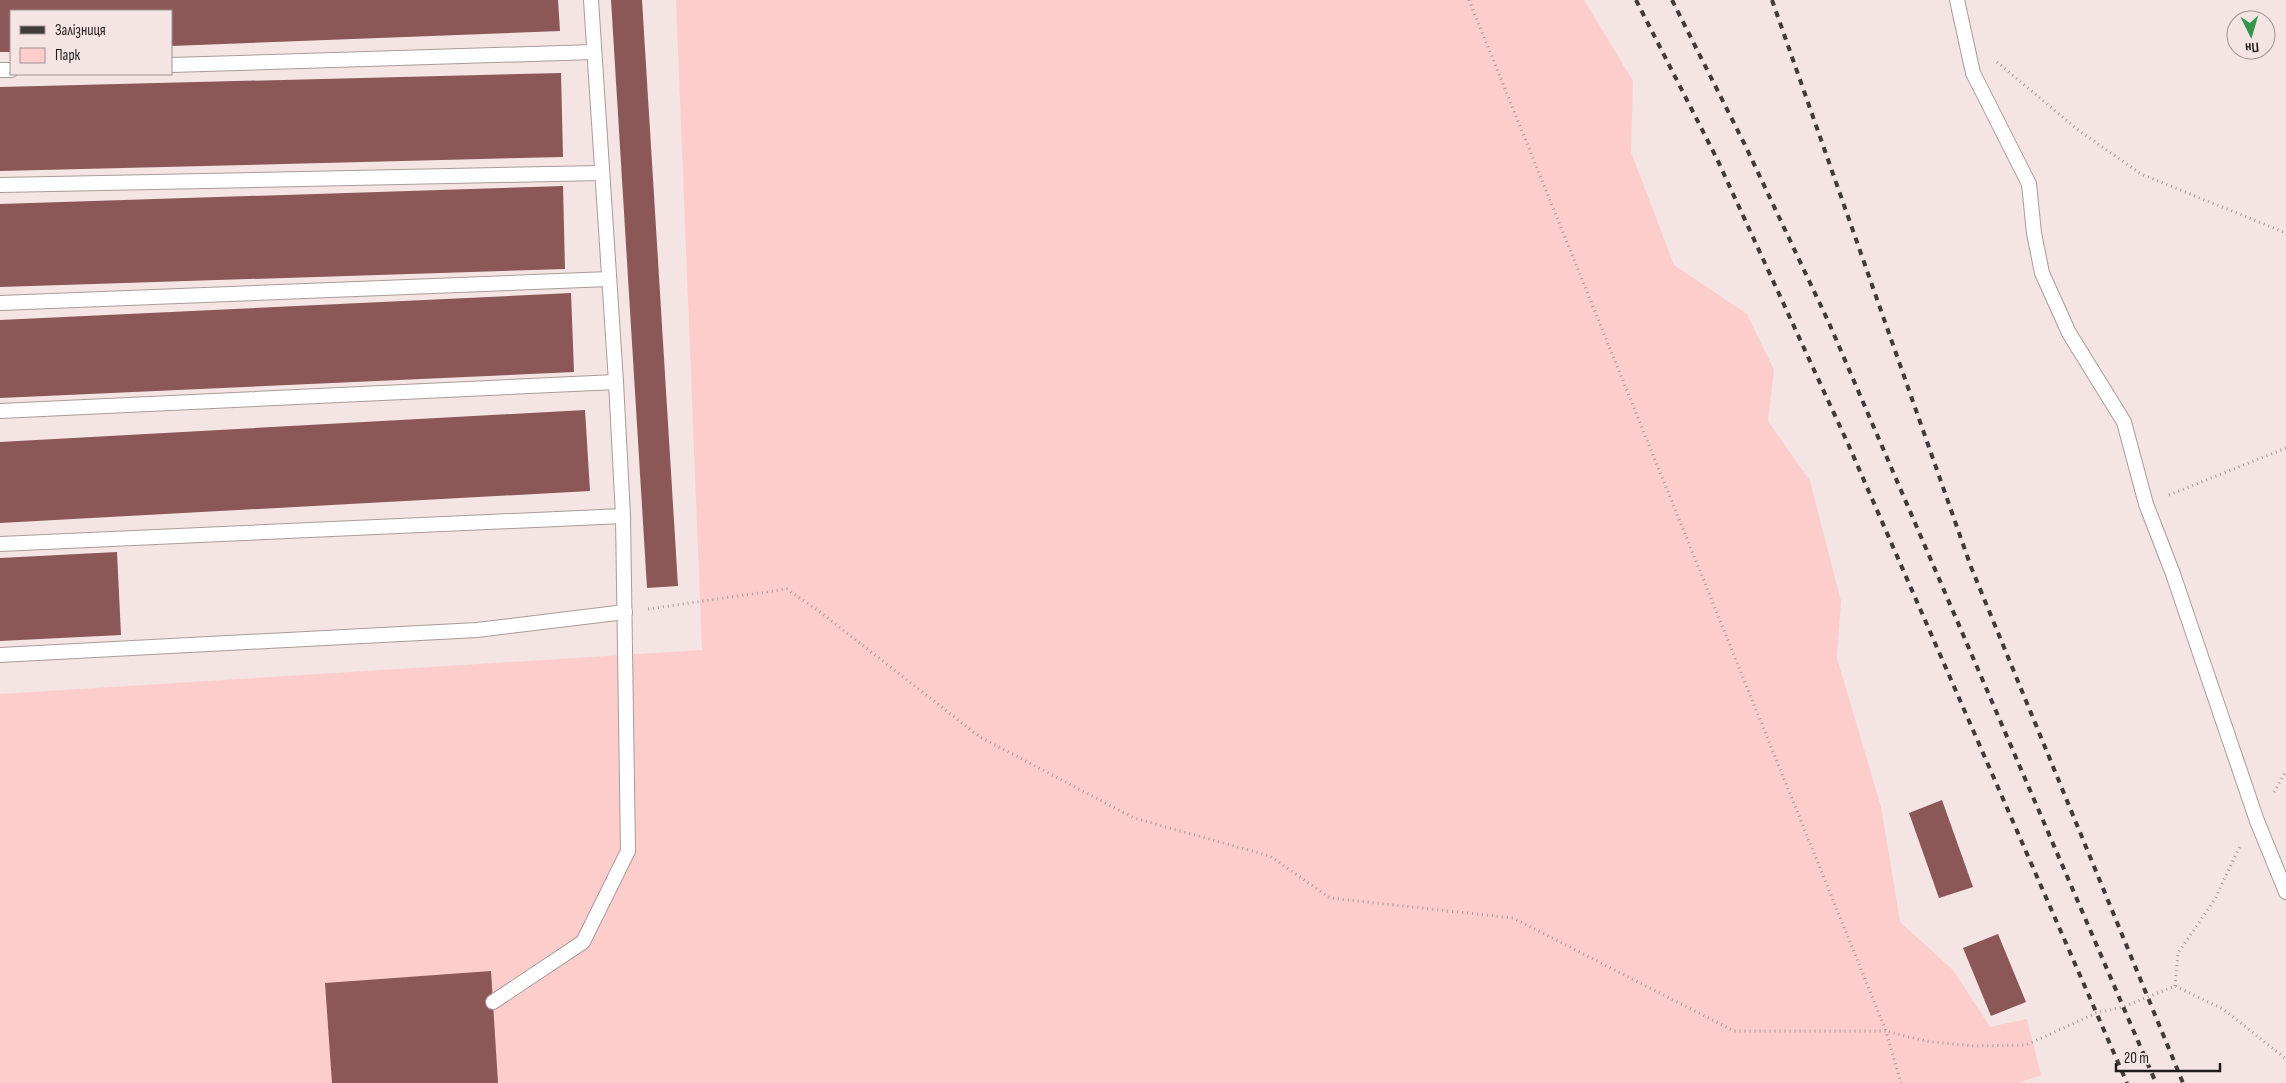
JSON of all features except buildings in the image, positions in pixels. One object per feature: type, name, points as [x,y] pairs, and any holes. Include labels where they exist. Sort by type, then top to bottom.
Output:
[{"type":"lane","points":[[492,1002],[583,942],[628,851],[623,516],[591,0]]},
{"type":"lane","points":[[1956,0],[1973,73],[2029,184],[2034,233],[2042,273],[2069,333],[2124,422],[2146,504],[2173,574],[2257,821],[2286,892]]},
{"type":"lane","points":[[172,65],[594,52]]},
{"type":"lane","points":[[0,185],[602,173]]},
{"type":"lane","points":[[0,303],[609,279]]},
{"type":"lane","points":[[0,411],[616,382]]},
{"type":"lane","points":[[0,544],[623,516]]},
{"type":"lane","points":[[0,655],[477,630],[625,612]]},
{"type":"path","points":[[1469,0],[1886,1031],[1901,1083]]},
{"type":"path","points":[[1994,60],[2078,130],[2141,174],[2286,233]]},
{"type":"path","points":[[2146,504],[2286,448]]},
{"type":"path","points":[[625,612],[787,589],[820,612],[980,737],[1134,818],[1270,856],[1330,898],[1513,918],[1734,1031],[1886,1031],[1925,1041],[1954,1044],[2026,1045],[2096,1013],[2123,1007],[2174,986],[2223,1009],[2286,1059]]},
{"type":"path","points":[[2174,986],[2178,953],[2215,899],[2237,850],[2257,821],[2286,772]]},
{"type":"green space","points":[[676,0],[1584,0],[1633,81],[1631,152],[1674,265],[1747,314],[1774,370],[1768,421],[1810,481],[1841,601],[1837,658],[1881,807],[1900,922],[1953,970],[1990,1027],[2027,1019],[2041,1075],[2018,1083],[0,1083],[0,694],[702,650]]},
{"type":"railway","points":[[1636,0],[1717,159],[1849,446],[2127,1083]]},
{"type":"railway","points":[[1672,0],[1745,145],[1829,323],[2156,1083]]},
{"type":"railway","points":[[1772,0],[1971,567],[2183,1083]]}]
